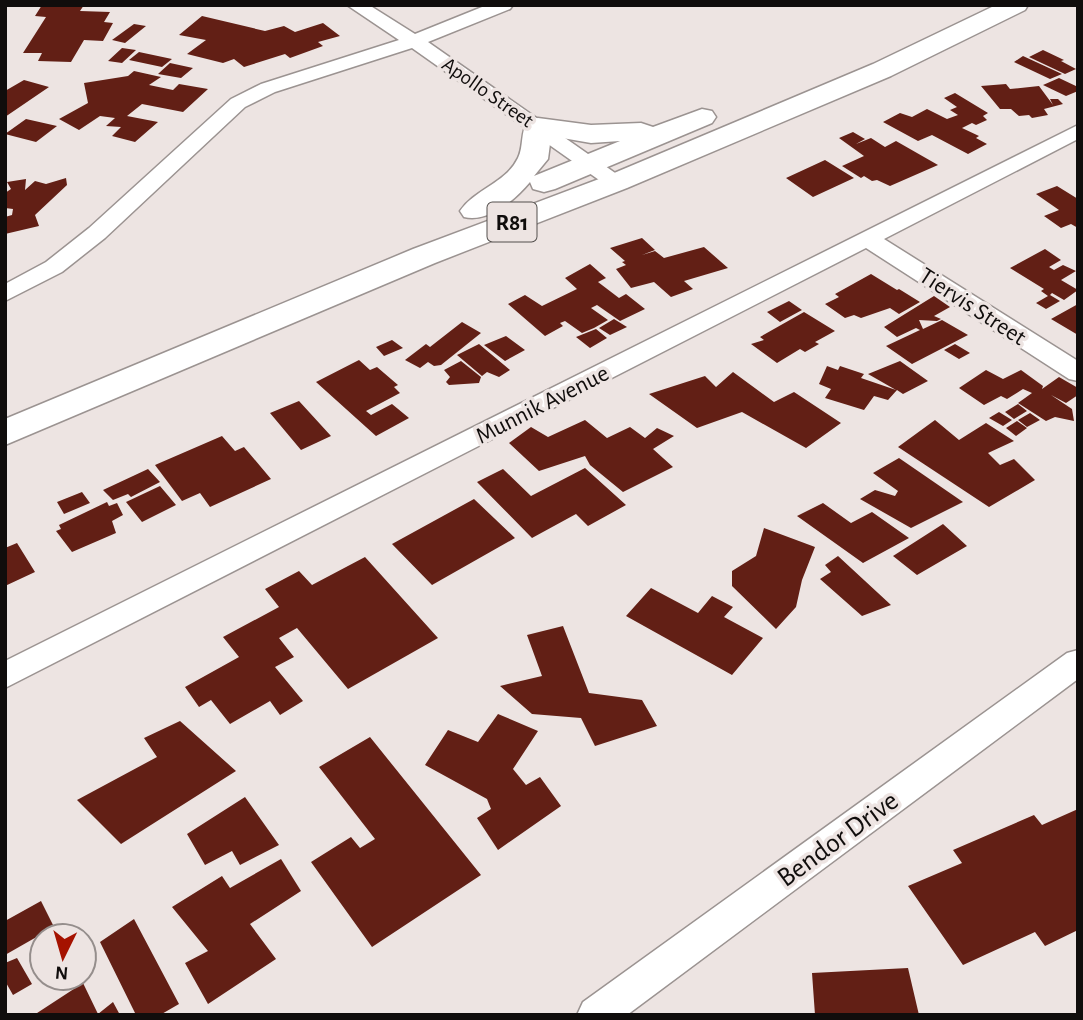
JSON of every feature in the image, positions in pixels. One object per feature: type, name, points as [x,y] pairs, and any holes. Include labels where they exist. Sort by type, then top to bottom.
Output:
[{"type":"main road","name":"R81","points":[[5,406],[971,5]]},
{"type":"main road","name":"R81","points":[[5,433],[424,256],[617,182],[882,70],[1016,5]]},
{"type":"main road","points":[[475,211],[511,186],[533,159],[538,126],[591,135],[618,134],[700,118]]},
{"type":"street","name":"Apollo Street","points":[[356,5],[414,41],[617,182]]},
{"type":"street","points":[[5,294],[54,267],[97,233],[216,120],[238,103],[268,88],[414,41],[504,5]]},
{"type":"street","name":"Munnik Avenue","points":[[5,676],[1078,131]]},
{"type":"street","name":"Tiervis Street","points":[[869,239],[1078,373]]},
{"type":"street","name":"Bendor Drive","points":[[596,1015],[1078,662]]},
{"type":"building","points":[[42,5],[84,5],[80,11],[110,12],[104,22],[113,23],[103,41],[84,40],[71,62],[38,61],[42,53],[23,53],[46,17],[35,16]]},
{"type":"building","points":[[202,16],[265,31],[284,26],[295,32],[323,23],[340,36],[318,42],[323,46],[290,58],[285,54],[244,67],[234,59],[223,63],[187,54],[206,40],[179,35]]},
{"type":"building","points":[[134,24],[146,26],[125,43],[112,40]]},
{"type":"building","points":[[122,48],[136,50],[122,63],[108,61]]},
{"type":"building","points":[[1043,50],[1076,69],[1065,74],[1029,57]]},
{"type":"building","points":[[139,52],[172,59],[162,67],[129,60]]},
{"type":"building","points":[[1023,56],[1062,74],[1050,79],[1014,62]]},
{"type":"building","points":[[170,63],[193,68],[181,78],[158,74]]},
{"type":"building","points":[[134,71],[161,77],[149,85],[173,90],[179,84],[208,89],[183,112],[142,104],[127,116],[158,122],[135,142],[112,136],[121,127],[106,126],[115,118],[100,116],[79,130],[59,119],[88,103],[84,83],[128,76]]},
{"type":"building","points":[[1059,78],[1078,87],[1078,91],[1066,96],[1043,85]]},
{"type":"building","points":[[24,80],[49,87],[5,117],[5,91]]},
{"type":"building","points":[[1006,84],[1010,89],[1039,86],[1053,105],[1050,99],[1058,99],[1063,104],[1044,109],[1048,115],[1032,118],[1029,115],[1019,116],[1011,109],[1000,109],[981,86]]},
{"type":"building","points":[[955,93],[988,113],[983,116],[987,120],[962,128],[979,136],[976,138],[987,144],[968,154],[932,135],[918,141],[883,122],[900,113],[912,117],[927,109],[947,119],[958,115],[950,110],[957,107],[944,98]]},
{"type":"building","points":[[26,119],[57,126],[36,142],[5,134]]},
{"type":"building","points":[[853,132],[865,139],[856,144],[871,138],[885,147],[896,141],[938,165],[890,186],[864,176],[861,178],[842,166],[864,156],[839,138]]},
{"type":"building","points":[[825,160],[854,178],[813,197],[786,178]]},
{"type":"building","points":[[66,178],[67,185],[35,215],[39,226],[5,234],[5,217],[12,215],[13,209],[5,208],[5,193],[11,189],[7,182],[26,179],[25,190],[35,181],[46,184]]},
{"type":"building","points":[[1057,186],[1078,199],[1078,228],[1071,224],[1061,228],[1044,216],[1059,210],[1036,194]]},
{"type":"building","points":[[642,238],[655,250],[642,255],[655,251],[664,258],[704,247],[728,268],[684,281],[693,289],[671,297],[654,282],[631,288],[616,269],[626,265],[622,262],[625,261],[610,248]]},
{"type":"building","points":[[1045,249],[1061,260],[1049,267],[1054,270],[1063,265],[1076,271],[1061,280],[1078,290],[1064,300],[1052,293],[1050,295],[1060,301],[1046,309],[1036,303],[1048,296],[1041,291],[1044,289],[1010,268]]},
{"type":"building","points":[[590,264],[606,278],[598,282],[619,298],[626,294],[645,309],[620,321],[597,305],[591,308],[608,320],[582,333],[565,321],[560,323],[563,326],[545,336],[508,304],[525,295],[542,306],[577,289],[565,278]]},
{"type":"building","points":[[871,274],[920,302],[899,314],[890,308],[861,318],[854,315],[845,318],[825,304],[839,297],[835,294]]},
{"type":"building","points":[[934,296],[950,307],[934,316],[941,319],[937,321],[919,320],[923,329],[942,320],[968,335],[912,364],[886,346],[920,330],[916,328],[897,337],[884,327]]},
{"type":"building","points":[[789,301],[802,310],[780,322],[767,312]]},
{"type":"building","points":[[1078,304],[1078,335],[1051,319]]},
{"type":"building","points":[[804,312],[835,331],[815,342],[819,344],[805,352],[800,349],[777,363],[751,344],[764,340],[760,337]]},
{"type":"building","points":[[614,319],[627,327],[610,335],[599,328]]},
{"type":"building","points":[[462,322],[481,333],[441,365],[434,366],[428,362],[420,368],[405,360],[426,344],[430,347]]},
{"type":"building","points":[[596,329],[607,338],[590,348],[576,337]]},
{"type":"building","points":[[506,336],[525,350],[505,361],[484,345]]},
{"type":"building","points":[[392,340],[403,348],[384,356],[376,347]]},
{"type":"building","points":[[479,344],[510,370],[499,377],[487,372],[482,376],[457,355]]},
{"type":"building","points":[[955,344],[970,353],[959,359],[944,350]]},
{"type":"building","points":[[359,360],[370,370],[377,367],[398,385],[394,387],[400,393],[366,411],[371,415],[392,404],[409,418],[376,436],[316,382]]},
{"type":"building","points":[[461,361],[481,377],[479,383],[449,385],[446,382],[450,377],[444,370]]},
{"type":"building","points":[[900,361],[928,381],[903,394],[897,390],[888,400],[874,396],[864,410],[825,398],[831,389],[819,384],[827,366],[838,370],[840,366],[864,374],[861,378],[896,390],[868,374]]},
{"type":"building","points":[[986,370],[1003,379],[1021,370],[1043,386],[1042,389],[1059,377],[1078,388],[1078,395],[1066,403],[1051,395],[1072,409],[1074,421],[1055,417],[1046,421],[1018,403],[1032,393],[1023,389],[1007,399],[1001,396],[984,405],[959,388]]},
{"type":"building","points":[[733,372],[774,402],[794,392],[841,423],[806,448],[742,412],[697,428],[649,394],[705,376],[716,387]]},
{"type":"building","points":[[299,401],[331,436],[301,450],[270,413]]},
{"type":"building","points":[[1018,404],[1027,411],[1014,419],[1005,412]]},
{"type":"building","points":[[999,412],[1012,420],[1003,426],[989,418]]},
{"type":"building","points":[[1030,413],[1040,420],[1027,427],[1018,420]]},
{"type":"building","points":[[585,420],[607,438],[630,427],[645,438],[657,428],[674,436],[653,449],[673,467],[623,492],[590,465],[585,456],[539,471],[509,443],[531,427],[548,437]]},
{"type":"building","points":[[935,420],[959,440],[986,423],[1014,441],[988,453],[1000,465],[1014,459],[1035,480],[989,507],[898,447]]},
{"type":"building","points":[[1017,421],[1027,428],[1016,436],[1006,428]]},
{"type":"building","points":[[222,436],[235,451],[244,447],[271,479],[210,507],[200,493],[182,501],[155,465]]},
{"type":"building","points":[[899,458],[963,502],[911,528],[860,499],[875,490],[895,496],[898,491],[873,473]]},
{"type":"building","points":[[585,468],[626,505],[588,526],[576,514],[532,538],[477,482],[503,469],[531,496]]},
{"type":"building","points":[[148,469],[160,482],[131,497],[128,494],[113,500],[103,490]]},
{"type":"building","points":[[160,486],[176,505],[142,522],[126,502]]},
{"type":"building","points":[[82,492],[90,503],[64,514],[57,502]]},
{"type":"building","points":[[474,499],[515,538],[432,585],[392,544]]},
{"type":"building","points":[[107,502],[109,506],[117,503],[123,515],[112,521],[116,533],[72,552],[56,531],[61,529],[59,525]]},
{"type":"building","points":[[823,503],[851,523],[872,512],[909,538],[863,563],[797,516]]},
{"type":"building","points":[[943,524],[967,546],[917,575],[893,556]]},
{"type":"building","points":[[764,528],[815,547],[802,580],[796,607],[776,629],[732,586],[732,571],[756,556]]},
{"type":"building","points":[[17,543],[35,572],[5,586],[5,548]]},
{"type":"building","points":[[838,556],[891,605],[862,616],[820,579],[831,572],[825,565]]},
{"type":"building","points":[[365,557],[438,638],[348,689],[297,628],[279,638],[294,657],[275,667],[303,701],[280,715],[270,701],[230,724],[211,700],[199,707],[185,687],[239,657],[223,637],[279,607],[265,589],[299,571],[312,585]]},
{"type":"building","points":[[651,588],[698,613],[712,596],[733,607],[724,617],[763,638],[732,675],[626,616]]},
{"type":"building","points":[[563,626],[589,693],[642,700],[657,726],[595,746],[581,718],[532,714],[500,686],[542,676],[527,635]]},
{"type":"building","points":[[498,714],[538,731],[513,769],[526,785],[540,777],[561,806],[498,850],[477,818],[491,809],[487,799],[425,765],[448,730],[478,742]]},
{"type":"building","points":[[180,721],[236,771],[121,844],[77,800],[157,757],[144,738]]},
{"type":"building","points":[[370,737],[481,875],[372,947],[311,862],[351,837],[360,848],[375,839],[319,767]]},
{"type":"building","points":[[245,797],[279,845],[240,865],[232,851],[205,865],[187,834]]},
{"type":"building","points":[[1078,809],[1078,930],[1045,946],[1035,932],[963,965],[908,886],[962,863],[953,850],[1034,815],[1042,825]]},
{"type":"building","points":[[281,859],[301,891],[250,924],[276,959],[208,1004],[185,963],[208,951],[172,907],[222,876],[230,888]]},
{"type":"building","points":[[41,901],[52,922],[28,922],[28,942],[5,955],[5,921]]},
{"type":"building","points":[[134,919],[179,1004],[160,1015],[136,1015],[100,942]]},
{"type":"building","points":[[17,958],[28,977],[28,986],[13,995],[5,981],[5,963]]},
{"type":"building","points":[[908,968],[919,1015],[815,1015],[812,973]]},
{"type":"building","points":[[69,992],[87,992],[98,1014],[113,1002],[120,1015],[34,1015]]}]
